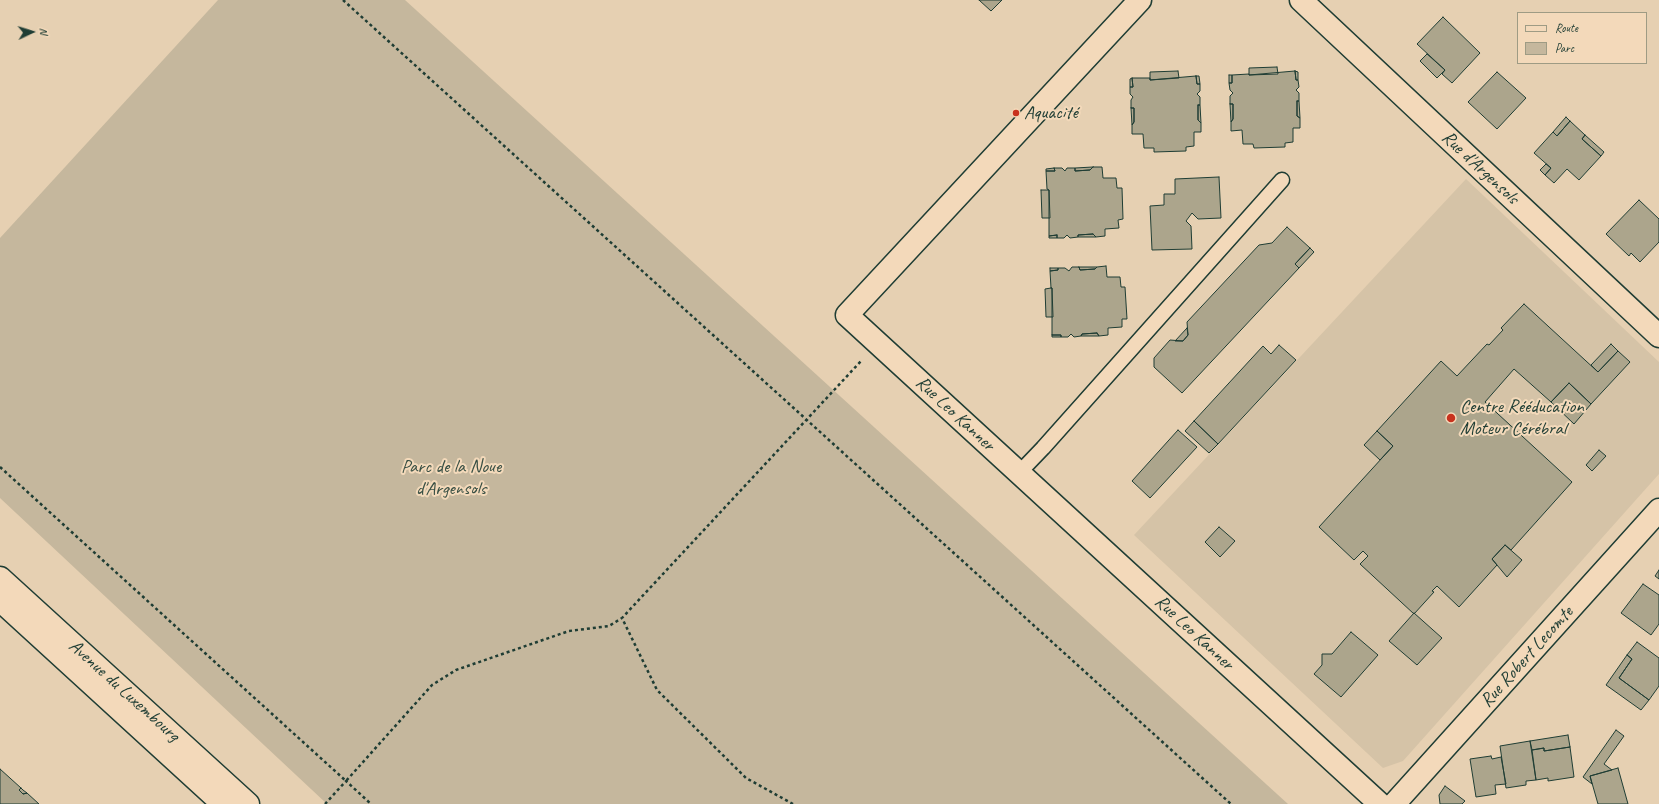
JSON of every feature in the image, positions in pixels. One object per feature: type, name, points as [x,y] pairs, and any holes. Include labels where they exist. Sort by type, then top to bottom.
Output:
[{"type":"street","name":"Rue Leo Kanner","points":[[1140,0],[848,316],[1380,804]]},
{"type":"street","name":"Rue d'Argensols","points":[[1300,0],[1659,336]]},
{"type":"street","name":"Rue Robert Lecomte","points":[[1394,804],[1659,510]]},
{"type":"street","name":"Avenue du Luxembourg","points":[[0,578],[248,804]]},
{"type":"street","name":"Avenue du Luxembourg","points":[[0,600],[223,804]]},
{"type":"lane","points":[[1019,473],[1282,180]]},
{"type":"path","points":[[343,0],[1231,804]]},
{"type":"path","points":[[325,804],[432,685],[456,670],[569,631],[609,626],[622,618],[878,343]]},
{"type":"path","points":[[0,467],[371,804]]},
{"type":"path","points":[[622,618],[657,690],[746,778],[793,804]]},
{"type":"shaded area","name":"Centre Rééducation Moteur Cérébral","points":[[1466,179],[1659,362],[1659,474],[1403,761],[1383,768],[1134,535]]},
{"type":"green space","name":"Parc de la Noue d'Argensols","points":[[218,0],[405,0],[1288,804],[327,804],[0,498],[0,238]]},
{"type":"building","points":[[979,0],[1002,0],[991,11]]},
{"type":"building","points":[[1443,17],[1480,53],[1452,83],[1442,74],[1445,70],[1417,44]]},
{"type":"building","points":[[1427,54],[1445,70],[1437,78],[1420,61]]},
{"type":"building","points":[[1277,67],[1278,74],[1249,75],[1249,68]]},
{"type":"building","points":[[1178,71],[1179,78],[1150,80],[1150,72]]},
{"type":"building","points":[[1295,71],[1296,80],[1298,80],[1299,87],[1296,90],[1299,93],[1299,101],[1297,101],[1297,116],[1300,118],[1300,128],[1293,128],[1293,142],[1285,143],[1285,147],[1254,148],[1253,144],[1243,144],[1242,130],[1231,131],[1233,104],[1230,104],[1230,96],[1233,93],[1230,90],[1229,83],[1232,83],[1232,75]]},
{"type":"building","points":[[1295,71],[1298,72],[1298,80],[1296,80]]},
{"type":"building","points":[[1497,72],[1526,98],[1497,129],[1468,102]]},
{"type":"building","points":[[1229,75],[1232,75],[1232,83],[1229,83]]},
{"type":"building","points":[[1196,76],[1197,84],[1200,84],[1200,91],[1197,94],[1200,97],[1200,105],[1198,105],[1198,120],[1201,123],[1201,132],[1194,132],[1194,146],[1186,147],[1186,151],[1154,152],[1154,148],[1144,148],[1143,134],[1132,134],[1134,108],[1131,108],[1131,100],[1133,97],[1130,94],[1130,87],[1133,87],[1132,78],[1150,78],[1150,80]]},
{"type":"building","points":[[1196,76],[1199,76],[1200,84],[1197,84]]},
{"type":"building","points":[[1132,78],[1133,87],[1130,87],[1130,79]]},
{"type":"building","points":[[1297,101],[1299,101],[1300,118],[1297,116]]},
{"type":"building","points":[[1230,104],[1233,104],[1233,119],[1231,122]]},
{"type":"building","points":[[1198,105],[1200,105],[1201,123],[1198,120]]},
{"type":"building","points":[[1131,108],[1134,108],[1134,122],[1132,125]]},
{"type":"building","points":[[1566,117],[1570,121],[1557,136],[1553,132]]},
{"type":"building","points":[[1570,121],[1585,135],[1582,139],[1601,156],[1579,180],[1567,169],[1554,183],[1545,175],[1551,168],[1534,153],[1553,132],[1557,136]]},
{"type":"building","points":[[1585,135],[1604,152],[1601,156],[1582,139]]},
{"type":"building","points":[[1546,164],[1551,168],[1545,175],[1540,170]]},
{"type":"building","points":[[1093,167],[1102,167],[1103,178],[1116,178],[1117,188],[1122,188],[1123,219],[1118,220],[1119,228],[1105,229],[1105,236],[1096,237],[1093,234],[1078,235],[1078,237],[1070,238],[1067,235],[1064,238],[1057,238],[1057,235],[1049,236],[1049,190],[1047,189],[1046,171],[1055,171],[1054,168],[1062,168],[1065,171],[1067,168],[1075,168],[1075,171],[1090,170]]},
{"type":"building","points":[[1093,167],[1090,170],[1075,171],[1075,168]]},
{"type":"building","points":[[1054,168],[1055,171],[1046,171],[1046,169]]},
{"type":"building","points":[[1219,177],[1221,218],[1198,219],[1192,213],[1186,221],[1191,226],[1192,249],[1152,250],[1150,206],[1164,205],[1164,194],[1175,194],[1175,179]]},
{"type":"building","points":[[1041,190],[1049,190],[1050,218],[1042,218]]},
{"type":"building","points":[[1639,200],[1659,219],[1659,242],[1640,262],[1631,253],[1629,256],[1606,234]]},
{"type":"building","points":[[1287,227],[1310,248],[1295,264],[1299,268],[1182,393],[1154,367],[1154,358],[1170,340],[1183,341],[1188,335],[1187,322],[1259,245],[1272,243]]},
{"type":"building","points":[[1093,234],[1096,237],[1078,237],[1078,235]]},
{"type":"building","points":[[1057,235],[1057,238],[1049,238],[1049,236]]},
{"type":"building","points":[[1310,248],[1314,252],[1299,268],[1295,264]]},
{"type":"building","points":[[1106,266],[1107,277],[1120,277],[1121,287],[1125,287],[1127,319],[1122,319],[1122,327],[1108,328],[1108,335],[1099,336],[1097,333],[1082,334],[1081,336],[1074,337],[1071,334],[1068,337],[1061,337],[1061,335],[1052,335],[1052,288],[1050,271],[1058,270],[1058,268],[1065,268],[1069,271],[1072,267],[1079,267],[1080,270],[1095,269],[1097,267]]},
{"type":"building","points":[[1079,267],[1097,267],[1095,269],[1080,270]]},
{"type":"building","points":[[1050,268],[1058,268],[1058,270],[1050,271]]},
{"type":"building","points":[[1052,288],[1053,317],[1046,317],[1045,289]]},
{"type":"building","points":[[1524,304],[1598,372],[1618,351],[1630,362],[1591,404],[1569,383],[1551,402],[1514,369],[1485,402],[1572,482],[1511,550],[1505,545],[1492,559],[1497,565],[1459,607],[1437,586],[1432,591],[1434,592],[1414,614],[1360,564],[1368,556],[1363,551],[1354,560],[1319,527],[1393,446],[1377,431],[1441,361],[1457,376],[1487,344],[1489,345],[1503,330],[1501,328]]},
{"type":"building","points":[[1187,328],[1188,335],[1183,341],[1175,341]]},
{"type":"building","points":[[1097,333],[1099,336],[1081,336],[1082,334]]},
{"type":"building","points":[[1052,335],[1061,335],[1061,337],[1052,337]]},
{"type":"building","points":[[1611,344],[1618,351],[1598,372],[1591,365]]},
{"type":"building","points":[[1279,345],[1296,360],[1218,444],[1194,421],[1263,346],[1271,354]]},
{"type":"building","points":[[1569,383],[1591,404],[1574,424],[1551,402]]},
{"type":"building","points":[[1194,421],[1218,444],[1209,453],[1185,431]]},
{"type":"building","points":[[1178,430],[1197,447],[1150,498],[1132,481]]},
{"type":"building","points":[[1377,431],[1393,446],[1380,460],[1364,445]]},
{"type":"building","points":[[1599,450],[1606,456],[1592,471],[1586,465]]},
{"type":"building","points":[[1219,527],[1235,541],[1220,557],[1205,542]]},
{"type":"building","points":[[1505,545],[1522,560],[1507,577],[1492,559]]},
{"type":"building","points":[[1659,570],[1659,579],[1655,576]]},
{"type":"building","points":[[1643,584],[1659,595],[1659,624],[1651,635],[1621,613]]},
{"type":"building","points":[[1414,613],[1442,638],[1417,665],[1389,641]]},
{"type":"building","points":[[1351,632],[1378,655],[1341,697],[1314,674],[1322,665],[1322,654],[1332,654]]},
{"type":"building","points":[[1637,642],[1659,658],[1659,686],[1649,700],[1619,678],[1632,659],[1627,655]]},
{"type":"building","points":[[1627,655],[1632,659],[1619,678],[1649,700],[1641,710],[1606,685]]},
{"type":"building","points":[[1616,730],[1624,736],[1604,764],[1612,770],[1590,776],[1592,784],[1583,777]]},
{"type":"building","points":[[1568,735],[1570,747],[1544,751],[1544,748],[1532,750],[1530,741]]},
{"type":"building","points":[[1530,741],[1536,780],[1526,781],[1526,785],[1506,788],[1500,746]]},
{"type":"building","points":[[1570,747],[1574,777],[1548,781],[1548,778],[1536,780],[1532,750],[1544,748],[1544,751]]},
{"type":"building","points":[[1491,756],[1492,759],[1501,757],[1506,784],[1495,785],[1496,794],[1476,797],[1470,759]]},
{"type":"building","points":[[1618,768],[1628,804],[1598,804],[1590,776]]},
{"type":"building","points":[[0,769],[21,788],[19,790],[23,794],[27,793],[39,804],[0,804]]},
{"type":"building","points":[[1445,786],[1465,801],[1462,804],[1440,804],[1439,795]]},
{"type":"building","points":[[21,788],[27,793],[23,794],[19,790]]},
{"type":"place","name":"Aquacité","points":[[1016,113]]},
{"type":"place","name":"Centre Rééducation Moteur Cérébral","points":[[1451,418]]}]
